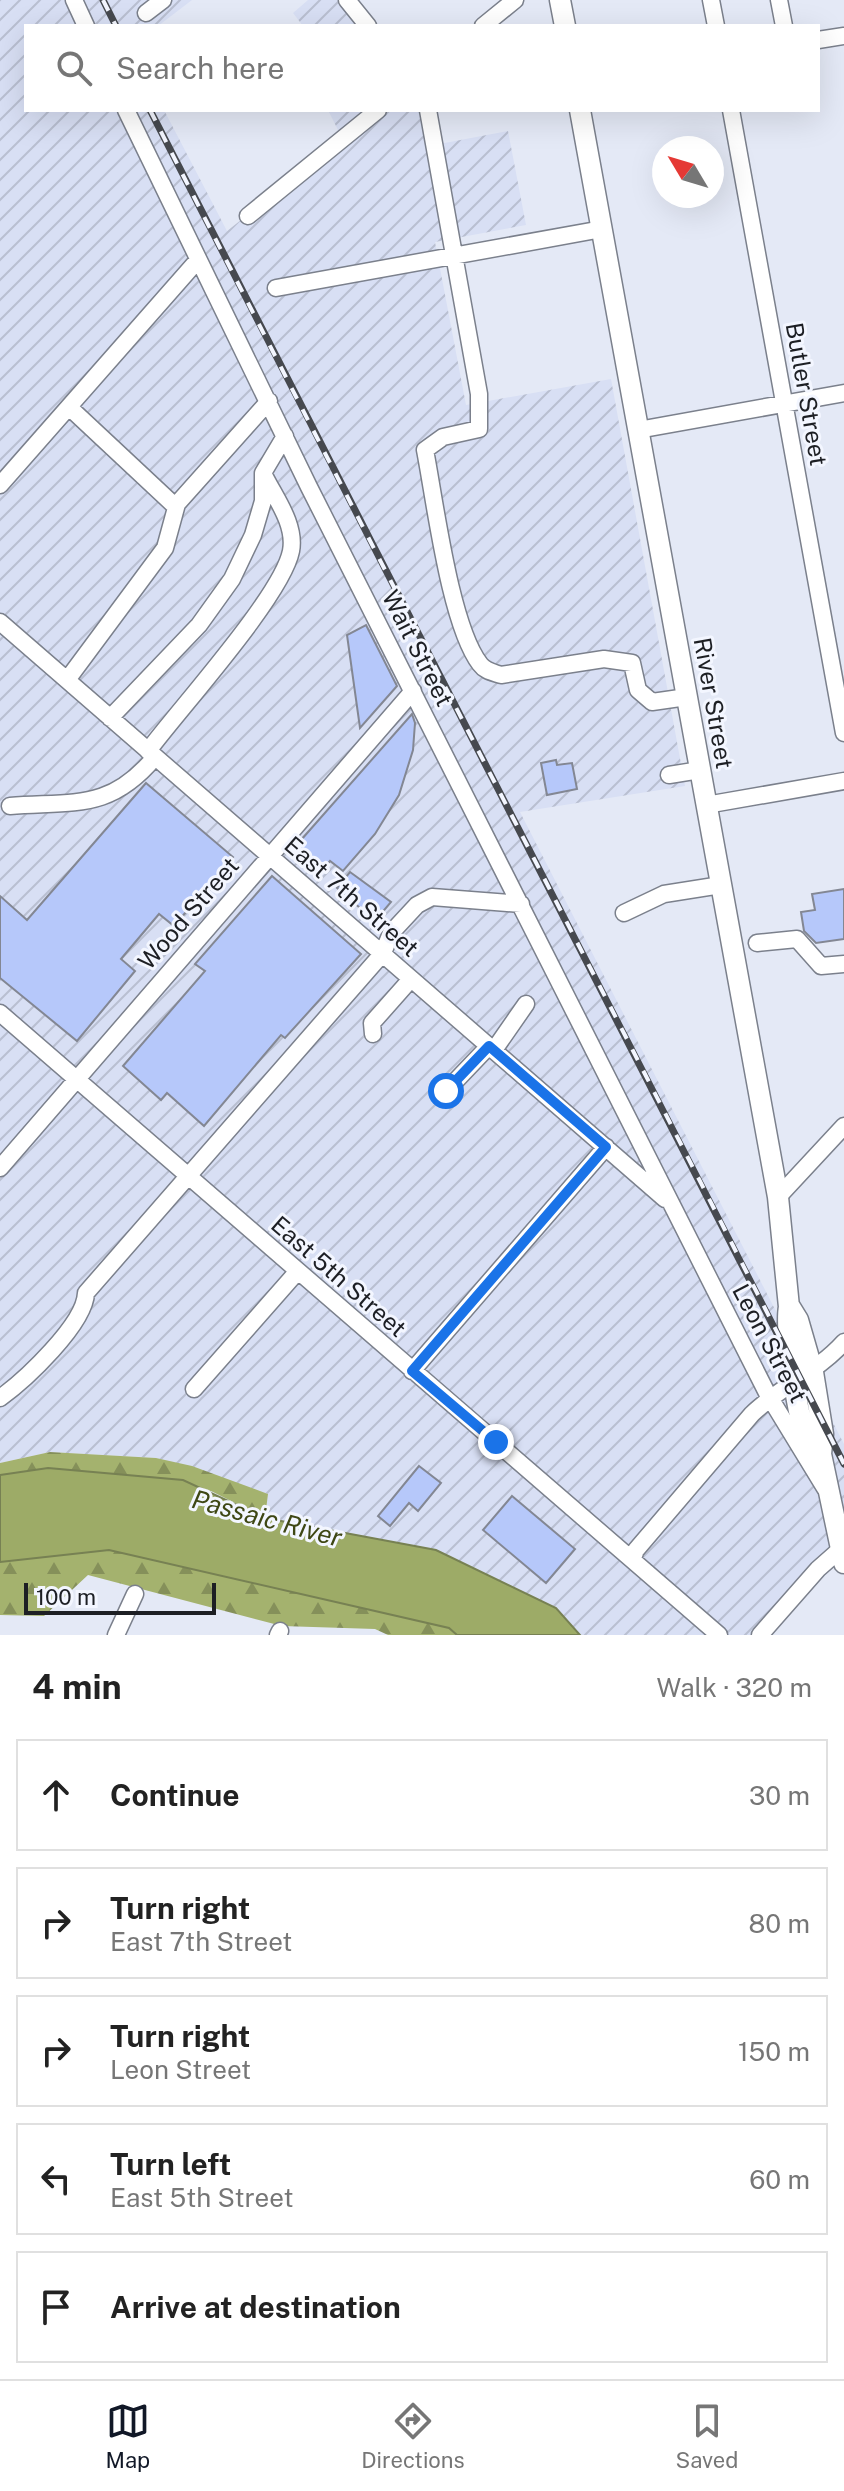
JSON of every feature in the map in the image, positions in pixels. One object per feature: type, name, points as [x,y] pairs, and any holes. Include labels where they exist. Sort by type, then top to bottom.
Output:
[{"type":"main road","points":[[560,0],[565,24]]},
{"type":"main road","name":"River Street","points":[[580,112],[778,1197],[789,1307],[798,1320],[804,1376],[823,1434],[821,1454],[843,1553]]},
{"type":"street","points":[[74,0],[85,24]]},
{"type":"street","points":[[146,13],[163,0]]},
{"type":"street","points":[[347,0],[366,24]]},
{"type":"street","points":[[485,24],[515,0]]},
{"type":"street","points":[[711,0],[716,24]]},
{"type":"street","points":[[779,0],[784,24]]},
{"type":"street","points":[[820,40],[844,36]]},
{"type":"street","name":"Wait Street","points":[[127,112],[197,261],[220,297],[285,436],[673,1205]]},
{"type":"street","points":[[248,216],[376,112]]},
{"type":"street","points":[[428,112],[479,394],[479,429],[443,437],[425,450],[455,603],[478,661],[486,670],[501,675],[604,659],[632,663],[638,690],[652,702],[687,697]]},
{"type":"street","name":"Butler Street","points":[[731,112],[844,733]]},
{"type":"street","points":[[276,288],[602,229]]},
{"type":"street","points":[[2,479],[197,261]]},
{"type":"street","points":[[638,430],[844,393]]},
{"type":"street","points":[[67,680],[165,548],[176,507],[210,463],[269,401]]},
{"type":"street","points":[[69,407],[176,507]]},
{"type":"street","points":[[110,718],[199,625],[232,579],[253,535],[263,501],[263,473],[285,436]]},
{"type":"street","points":[[10,806],[99,800],[122,791],[152,754],[276,584],[291,551],[290,525],[263,473]]},
{"type":"street","name":"East 7th Street","points":[[0,622],[673,1205]]},
{"type":"street","name":"Wood Street","points":[[0,1168],[413,691]]},
{"type":"street","points":[[669,775],[700,770]]},
{"type":"street","points":[[706,805],[844,781]]},
{"type":"street","points":[[624,913],[664,894],[721,885]]},
{"type":"street","points":[[0,1398],[23,1380],[81,1314],[86,1293],[383,953],[391,933],[417,905],[432,897],[521,904]]},
{"type":"street","points":[[757,943],[797,939],[821,966],[844,964]]},
{"type":"street","points":[[373,1034],[372,1023],[411,979]]},
{"type":"street","points":[[439,1090],[446,1091],[491,1048],[526,1004]]},
{"type":"street","name":"East 5th Street","points":[[0,1013],[719,1635]]},
{"type":"street","points":[[778,1197],[844,1126]]},
{"type":"street","points":[[412,1371],[606,1147]]},
{"type":"street","name":"Leon Street","points":[[673,1205],[769,1398],[832,1500]]},
{"type":"street","points":[[194,1389],[297,1272]]},
{"type":"street","points":[[633,1558],[645,1540],[769,1398],[804,1376],[844,1342]]},
{"type":"street","points":[[760,1635],[818,1569],[843,1553]]},
{"type":"street","points":[[116,1635],[135,1594]]},
{"type":"shaded area","points":[[0,0],[192,0],[161,24],[24,24],[24,112],[165,112],[227,231],[343,140],[329,112],[428,112],[434,145],[508,131],[526,225],[435,242],[466,405],[611,379],[685,786],[520,812],[844,1444],[844,1545],[765,1635],[580,1635],[556,1608],[436,1550],[265,1518],[268,1494],[156,1458],[50,1452],[0,1463]]},
{"type":"shaded area","points":[[308,0],[346,0],[370,24],[301,24],[293,13]]},
{"type":"shaded area","points":[[48,1468],[183,1480],[265,1518],[436,1550],[556,1608],[580,1635],[457,1635],[449,1628],[109,1550],[0,1562],[0,1475]]},
{"type":"green space","points":[[50,1452],[156,1458],[192,1466],[268,1494],[265,1518],[211,1491],[48,1468],[0,1475],[0,1463]]},
{"type":"green space","points":[[109,1550],[449,1628],[457,1635],[388,1635],[375,1629],[282,1626],[88,1575],[44,1616],[0,1615],[0,1562]]},
{"type":"building","points":[[366,625],[397,686],[360,728],[347,635]]},
{"type":"building","points":[[412,714],[415,723],[413,750],[399,795],[375,834],[343,871],[330,861],[321,872],[294,848]]},
{"type":"building","points":[[556,760],[557,765],[572,763],[577,789],[547,795],[541,763]]},
{"type":"building","points":[[146,783],[233,857],[174,926],[159,914],[121,959],[135,971],[77,1041],[0,978],[0,896],[27,920]]},
{"type":"building","points":[[350,872],[391,902],[375,921],[337,888]]},
{"type":"building","points":[[272,876],[361,954],[285,1038],[281,1035],[204,1126],[167,1093],[161,1100],[123,1066],[205,971],[195,964]]},
{"type":"building","points":[[844,889],[844,939],[816,943],[804,931],[801,912],[815,910],[812,894]]},
{"type":"building","points":[[419,1466],[441,1483],[418,1511],[409,1503],[390,1526],[378,1516]]},
{"type":"building","points":[[512,1496],[575,1549],[546,1583],[483,1530]]},
{"type":"railway","points":[[103,0],[115,24]]},
{"type":"railway","points":[[151,112],[844,1464]]},
{"type":"route","points":[[446,1091],[489,1046],[606,1147],[412,1371],[496,1442]]},
{"type":"water label","name":"Passaic River","points":[[267,1518]]}]
